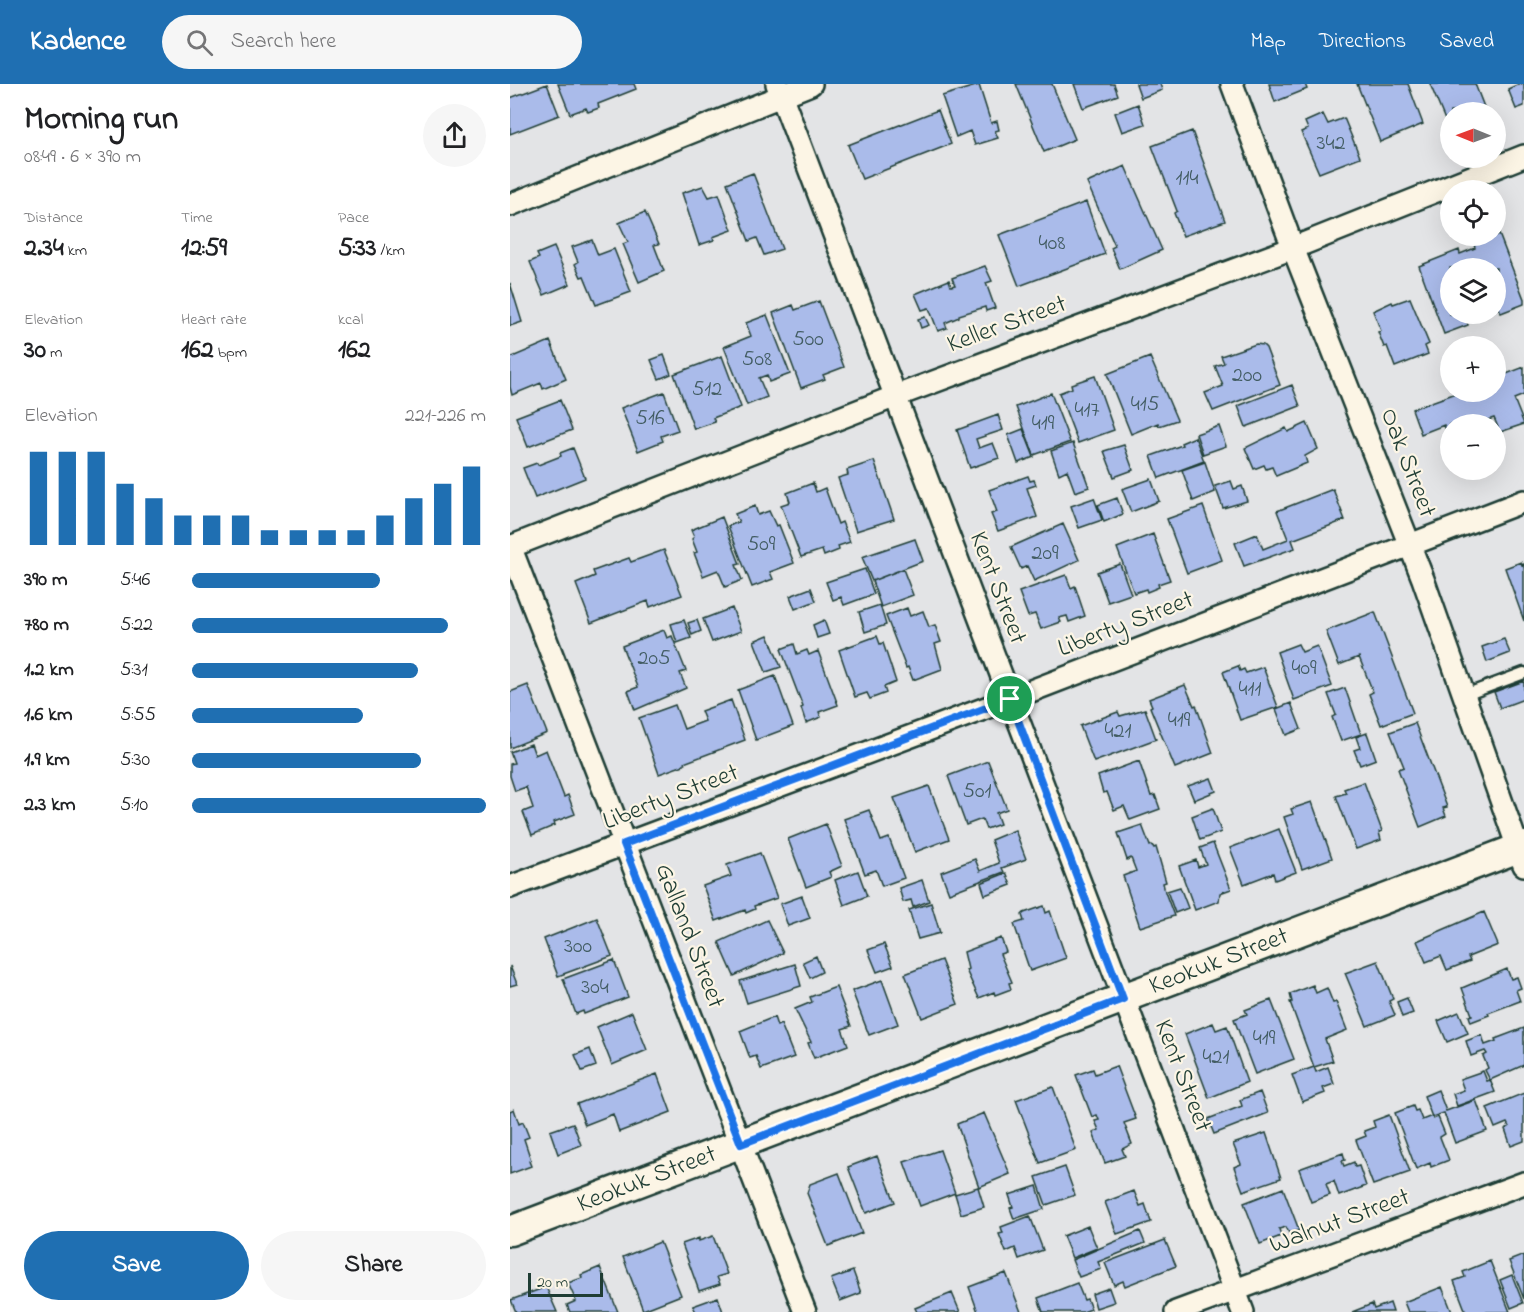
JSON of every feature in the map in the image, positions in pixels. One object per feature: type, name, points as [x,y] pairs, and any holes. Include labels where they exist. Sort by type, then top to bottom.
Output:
[{"type":"street","points":[[510,205],[779,90],[811,84]]},
{"type":"street","name":"Oak Street","points":[[1232,84],[1293,248],[1410,545],[1522,853]]},
{"type":"street","name":"Kent Street","points":[[779,90],[1243,1312]]},
{"type":"street","name":"Keller Street","points":[[510,547],[896,396],[1293,248],[1524,156]]},
{"type":"street","name":"Liberty Street","points":[[510,887],[1010,699],[1524,501]]},
{"type":"street","name":"Galland Street","points":[[510,547],[805,1312]]},
{"type":"street","name":"Keokuk Street","points":[[510,1231],[1123,999],[1522,853]]},
{"type":"street","name":"Walnut Street","points":[[1176,1312],[1524,1184]]},
{"type":"lane","points":[[1465,695],[1524,673]]},
{"type":"building","points":[[547,84],[559,115],[510,134],[510,98]]},
{"type":"building","points":[[558,84],[634,84],[636,89],[598,104],[599,108],[588,112],[586,108],[570,114]]},
{"type":"building","points":[[1016,84],[1052,84],[1075,139],[1044,152]]},
{"type":"building","points":[[1074,84],[1114,84],[1118,95],[1083,108]]},
{"type":"building","points":[[1136,84],[1160,84],[1162,90],[1141,98]]},
{"type":"building","points":[[1269,84],[1305,84],[1307,89],[1275,102]]},
{"type":"building","points":[[1357,84],[1408,84],[1423,124],[1380,142]]},
{"type":"building","points":[[1430,84],[1475,84],[1482,102],[1440,102],[1440,108]]},
{"type":"building","points":[[1524,84],[1524,106],[1516,109],[1508,89]]},
{"type":"building","points":[[979,85],[991,123],[997,121],[999,130],[995,131],[998,138],[975,145],[970,131],[956,137],[942,96]]},
{"type":"building","points":[[1138,104],[1145,124],[1122,132],[1115,113]]},
{"type":"building","points":[[938,110],[951,144],[862,179],[848,145]]},
{"type":"building","points":[[1323,114],[1328,124],[1344,118],[1360,157],[1319,173],[1301,132],[1308,129],[1305,122]]},
{"type":"building","points":[[1192,131],[1225,221],[1183,236],[1174,213],[1177,211],[1152,146]]},
{"type":"building","points":[[1125,166],[1162,250],[1120,269],[1111,248],[1115,246],[1087,183]]},
{"type":"building","points":[[753,173],[782,249],[764,255],[757,238],[749,241],[727,183]]},
{"type":"building","points":[[703,186],[709,197],[719,194],[732,230],[699,245],[682,193]]},
{"type":"building","points":[[1086,202],[1105,254],[1019,286],[999,235]]},
{"type":"building","points":[[645,212],[659,244],[654,245],[664,271],[639,282],[623,244],[628,242],[619,223]]},
{"type":"building","points":[[592,240],[598,255],[614,249],[631,292],[596,305],[584,276],[581,277],[575,264],[578,262],[572,247]]},
{"type":"building","points":[[1474,246],[1504,246],[1524,304],[1506,311],[1506,258],[1440,258],[1440,323],[1419,266],[1459,250],[1460,254],[1475,248]]},
{"type":"building","points":[[554,247],[570,284],[544,295],[530,262],[539,258],[537,254]]},
{"type":"building","points":[[985,266],[992,281],[986,283],[995,308],[986,311],[985,307],[959,315],[945,323],[947,328],[938,331],[929,308],[922,310],[915,294],[949,280],[951,286],[955,285],[952,278]]},
{"type":"building","points":[[510,283],[522,322],[510,326]]},
{"type":"building","points":[[1410,298],[1429,344],[1425,346],[1428,354],[1395,367],[1387,346],[1384,347],[1378,332],[1381,331],[1373,311],[1392,302],[1393,304]]},
{"type":"building","points":[[819,301],[844,367],[823,375],[825,379],[801,388],[773,313],[793,305],[795,310]]},
{"type":"building","points":[[767,315],[790,374],[769,382],[767,375],[759,378],[767,397],[747,405],[724,347],[751,336],[746,323]]},
{"type":"building","points":[[925,317],[929,325],[921,328],[918,319]]},
{"type":"building","points":[[1440,324],[1468,324],[1468,325],[1444,334]]},
{"type":"building","points":[[550,341],[566,379],[543,389],[541,383],[512,395],[510,358]]},
{"type":"building","points":[[1256,344],[1266,348],[1280,385],[1213,411],[1205,393],[1223,386],[1215,366],[1224,363],[1221,356]]},
{"type":"building","points":[[664,355],[671,374],[659,379],[651,360]]},
{"type":"building","points":[[722,356],[741,407],[713,418],[715,422],[694,429],[674,374]]},
{"type":"building","points":[[1150,357],[1177,420],[1159,426],[1158,423],[1131,434],[1107,374]]},
{"type":"building","points":[[1524,367],[1524,395],[1514,399],[1524,424],[1506,430],[1506,414],[1440,414],[1440,427],[1421,434],[1412,409],[1440,399],[1440,402],[1506,402],[1506,374]]},
{"type":"building","points":[[1095,376],[1114,430],[1078,443],[1059,393],[1072,388],[1071,384]]},
{"type":"building","points":[[1292,385],[1300,406],[1246,427],[1238,406]]},
{"type":"building","points":[[664,392],[678,430],[661,436],[663,441],[638,451],[621,408]]},
{"type":"building","points":[[1051,393],[1070,442],[1034,455],[1016,407]]},
{"type":"building","points":[[560,400],[572,430],[528,447],[516,417]]},
{"type":"building","points":[[998,415],[1003,430],[976,439],[979,448],[993,443],[999,458],[970,468],[957,430]]},
{"type":"building","points":[[1307,423],[1318,449],[1305,456],[1307,463],[1276,476],[1272,467],[1266,469],[1264,465],[1254,469],[1245,448],[1286,428],[1288,432]]},
{"type":"building","points":[[1219,426],[1226,446],[1203,454],[1196,434]]},
{"type":"building","points":[[1023,429],[1034,457],[1018,463],[1008,435]]},
{"type":"building","points":[[1195,437],[1204,461],[1159,478],[1151,456],[1182,445],[1181,443]]},
{"type":"building","points":[[1073,443],[1089,487],[1075,492],[1067,470],[1059,474],[1051,451]]},
{"type":"building","points":[[1124,445],[1133,470],[1114,477],[1104,451]]},
{"type":"building","points":[[573,448],[585,478],[535,498],[523,468],[561,456],[560,453]]},
{"type":"building","points":[[874,461],[894,519],[856,531],[838,478],[848,475],[847,470]]},
{"type":"building","points":[[1205,462],[1215,492],[1193,501],[1182,470]]},
{"type":"building","points":[[1028,476],[1030,481],[1034,480],[1036,485],[1027,488],[1037,517],[998,531],[991,514],[997,512],[989,490]]},
{"type":"building","points":[[1151,479],[1159,501],[1131,512],[1122,489]]},
{"type":"building","points":[[1231,481],[1234,489],[1242,486],[1247,501],[1223,508],[1215,486]]},
{"type":"building","points":[[813,483],[816,492],[825,488],[838,524],[842,522],[850,542],[838,546],[839,550],[824,556],[822,550],[801,557],[781,505],[790,502],[787,493]]},
{"type":"building","points":[[1333,489],[1345,520],[1292,540],[1295,548],[1244,566],[1235,543],[1257,534],[1263,549],[1288,539],[1277,511]]},
{"type":"building","points":[[1094,498],[1102,520],[1079,528],[1071,506]]},
{"type":"building","points":[[1117,498],[1123,514],[1104,522],[1098,505]]},
{"type":"building","points":[[755,506],[758,515],[769,511],[776,526],[779,525],[794,563],[770,572],[773,579],[752,587],[728,526],[739,522],[735,514]]},
{"type":"building","points":[[1203,506],[1222,560],[1187,573],[1167,519]]},
{"type":"building","points":[[722,517],[740,564],[736,565],[742,580],[725,587],[718,570],[703,576],[694,553],[697,552],[691,530]]},
{"type":"building","points":[[1063,524],[1079,560],[1034,581],[1027,566],[1021,569],[1011,547]]},
{"type":"building","points":[[1153,534],[1170,580],[1158,584],[1159,587],[1147,592],[1146,589],[1134,593],[1117,548]]},
{"type":"building","points":[[915,539],[923,561],[872,581],[862,557]]},
{"type":"building","points":[[664,550],[682,595],[650,607],[648,601],[591,623],[576,584],[595,576],[593,571],[629,558],[631,562]]},
{"type":"building","points":[[1521,562],[1522,565],[1524,564],[1524,621],[1505,568]]},
{"type":"building","points":[[1120,564],[1131,594],[1108,602],[1097,572]]},
{"type":"building","points":[[865,569],[874,594],[844,605],[841,597],[833,600],[826,582]]},
{"type":"building","points":[[903,569],[913,595],[881,607],[872,581]]},
{"type":"building","points":[[1066,575],[1071,588],[1075,586],[1085,616],[1069,622],[1067,616],[1059,618],[1061,622],[1041,629],[1035,614],[1028,616],[1019,592]]},
{"type":"building","points":[[811,588],[816,601],[795,609],[790,596]]},
{"type":"building","points":[[880,605],[886,625],[865,632],[859,612]]},
{"type":"building","points":[[732,608],[741,631],[712,642],[703,619]]},
{"type":"building","points":[[907,608],[910,616],[923,611],[929,627],[935,625],[941,642],[935,644],[942,669],[913,680],[886,616]]},
{"type":"building","points":[[1375,612],[1413,713],[1381,725],[1369,694],[1373,692],[1359,657],[1339,665],[1326,631]]},
{"type":"building","points":[[684,620],[691,638],[677,643],[671,624]]},
{"type":"building","points":[[697,620],[701,631],[692,635],[688,623]]},
{"type":"building","points":[[824,620],[829,634],[817,638],[813,625]]},
{"type":"building","points":[[664,630],[667,638],[672,636],[686,671],[680,673],[686,688],[635,710],[628,691],[638,687],[622,646]]},
{"type":"building","points":[[768,635],[781,667],[766,672],[754,641]]},
{"type":"building","points":[[877,636],[880,644],[883,643],[896,682],[884,687],[886,693],[870,699],[867,693],[855,697],[839,650]]},
{"type":"building","points":[[1504,639],[1510,653],[1487,662],[1482,647]]},
{"type":"building","points":[[794,644],[797,654],[807,650],[809,655],[818,651],[838,705],[819,712],[821,717],[806,723],[801,708],[803,707],[781,649]]},
{"type":"building","points":[[1298,644],[1302,652],[1317,646],[1332,686],[1294,700],[1277,652]]},
{"type":"building","points":[[1238,666],[1240,671],[1244,669],[1246,673],[1263,667],[1278,707],[1240,720],[1223,672]]},
{"type":"building","points":[[775,676],[793,726],[756,740],[738,690]]},
{"type":"building","points":[[1524,681],[1524,699],[1500,708],[1494,692]]},
{"type":"building","points":[[528,685],[547,733],[510,748],[510,692]]},
{"type":"building","points":[[1185,685],[1194,706],[1196,705],[1213,753],[1175,768],[1150,707],[1152,706],[1149,699]]},
{"type":"building","points":[[1345,688],[1361,734],[1341,741],[1332,717],[1336,715],[1328,694]]},
{"type":"building","points":[[731,700],[745,740],[659,774],[639,718],[675,705],[684,729],[705,721],[701,711]]},
{"type":"building","points":[[1291,703],[1301,729],[1286,735],[1276,709]]},
{"type":"building","points":[[1145,709],[1156,739],[1094,762],[1080,726],[1118,712],[1120,716]]},
{"type":"building","points":[[1415,723],[1447,807],[1443,808],[1446,816],[1420,827],[1398,769],[1404,767],[1390,732]]},
{"type":"building","points":[[1367,733],[1376,759],[1360,765],[1354,750],[1360,748],[1356,737]]},
{"type":"building","points":[[531,744],[535,755],[546,750],[564,797],[568,795],[575,814],[554,822],[555,825],[532,835],[523,812],[533,808],[526,787],[515,791],[510,776],[510,764],[514,763],[510,752]]},
{"type":"building","points":[[988,761],[1007,809],[996,813],[1000,824],[986,829],[982,819],[966,825],[948,776]]},
{"type":"building","points":[[1139,761],[1151,796],[1155,795],[1160,809],[1130,820],[1124,806],[1114,810],[1107,792],[1103,793],[1098,776]]},
{"type":"building","points":[[1211,778],[1216,791],[1194,800],[1188,786]]},
{"type":"building","points":[[1364,782],[1382,831],[1379,832],[1381,840],[1356,849],[1336,796],[1346,793],[1344,789]]},
{"type":"building","points":[[929,786],[949,839],[915,852],[894,798]]},
{"type":"building","points":[[1312,802],[1332,858],[1302,869],[1284,817],[1293,814],[1291,809]]},
{"type":"building","points":[[1213,808],[1221,832],[1200,840],[1192,816]]},
{"type":"building","points":[[869,810],[881,841],[889,838],[904,878],[882,886],[876,870],[865,874],[844,819]]},
{"type":"building","points":[[826,824],[842,866],[829,872],[831,877],[806,887],[788,839]]},
{"type":"building","points":[[1142,825],[1150,846],[1156,847],[1166,882],[1163,883],[1165,892],[1174,916],[1140,927],[1123,876],[1136,871],[1131,858],[1127,860],[1118,833]]},
{"type":"building","points":[[1279,829],[1296,872],[1275,880],[1273,873],[1244,884],[1230,848]]},
{"type":"building","points":[[1015,830],[1026,859],[1002,868],[1004,872],[949,893],[941,872],[975,859],[980,871],[999,863],[991,840]]},
{"type":"building","points":[[1213,843],[1231,889],[1220,893],[1219,901],[1195,910],[1179,866],[1196,860],[1198,867],[1206,864],[1200,848]]},
{"type":"building","points":[[760,853],[777,898],[754,906],[755,909],[746,913],[745,910],[716,921],[703,886],[731,876],[727,865]]},
{"type":"building","points":[[858,871],[867,896],[844,905],[835,880]]},
{"type":"building","points":[[1006,873],[1011,885],[985,895],[981,883]]},
{"type":"building","points":[[922,880],[929,901],[913,907],[911,900],[903,902],[899,888]]},
{"type":"building","points":[[1180,887],[1188,908],[1175,913],[1167,891]]},
{"type":"building","points":[[802,896],[810,918],[788,926],[780,904]]},
{"type":"building","points":[[931,903],[940,933],[918,939],[909,910]]},
{"type":"building","points":[[1044,906],[1046,913],[1050,911],[1066,958],[1030,971],[1014,924],[1024,921],[1022,915],[1024,913]]},
{"type":"building","points":[[1484,912],[1498,945],[1468,957],[1470,961],[1447,970],[1441,956],[1426,962],[1417,941]]},
{"type":"building","points":[[597,918],[612,956],[558,976],[544,939]]},
{"type":"building","points":[[767,920],[783,953],[734,976],[719,942]]},
{"type":"building","points":[[1001,938],[1006,952],[1000,954],[1012,982],[1009,983],[1011,989],[979,998],[966,970],[968,969],[964,952]]},
{"type":"building","points":[[884,944],[893,966],[877,972],[868,950]]},
{"type":"building","points":[[816,956],[822,972],[810,978],[803,962]]},
{"type":"building","points":[[614,960],[628,997],[584,1014],[583,1011],[576,1014],[563,979]]},
{"type":"building","points":[[941,960],[958,1004],[922,1018],[905,974]]},
{"type":"building","points":[[1378,961],[1393,999],[1389,1001],[1395,1015],[1367,1026],[1345,973]]},
{"type":"building","points":[[795,964],[801,986],[747,1003],[740,981]]},
{"type":"building","points":[[510,966],[517,984],[510,986]]},
{"type":"building","points":[[1507,969],[1511,979],[1517,977],[1521,988],[1516,990],[1520,1001],[1471,1022],[1469,1016],[1472,1015],[1462,988]]},
{"type":"building","points":[[882,980],[898,1024],[869,1035],[852,991]]},
{"type":"building","points":[[1313,985],[1316,993],[1327,988],[1333,1003],[1336,1002],[1347,1030],[1325,1039],[1333,1061],[1314,1067],[1290,1002],[1292,1002],[1290,994]]},
{"type":"building","points":[[836,987],[851,1026],[842,1029],[848,1045],[814,1058],[808,1043],[811,1042],[795,1009],[812,1002],[810,997]]},
{"type":"building","points":[[1407,998],[1413,1013],[1402,1017],[1397,1002]]},
{"type":"building","points":[[1271,1000],[1294,1059],[1255,1074],[1234,1019],[1247,1014],[1245,1010]]},
{"type":"building","points":[[632,1012],[647,1050],[612,1065],[597,1027]]},
{"type":"building","points":[[1459,1012],[1468,1033],[1447,1042],[1438,1021]]},
{"type":"building","points":[[774,1017],[777,1026],[781,1024],[794,1057],[761,1069],[756,1056],[750,1058],[740,1031]]},
{"type":"building","points":[[1213,1023],[1216,1030],[1227,1026],[1247,1082],[1209,1098],[1185,1034]]},
{"type":"building","points":[[1524,1028],[1524,1065],[1490,1080],[1485,1070],[1488,1068],[1483,1056],[1487,1054],[1485,1051],[1471,1056],[1466,1041],[1482,1035],[1485,1045]]},
{"type":"building","points":[[590,1049],[596,1066],[582,1071],[575,1055]]},
{"type":"building","points":[[1116,1066],[1136,1119],[1124,1123],[1132,1144],[1122,1149],[1125,1156],[1105,1163],[1093,1133],[1099,1130],[1095,1121],[1099,1120],[1097,1115],[1092,1117],[1076,1075],[1093,1069],[1095,1074]]},
{"type":"building","points":[[1314,1067],[1316,1072],[1328,1067],[1334,1084],[1323,1088],[1325,1093],[1302,1102],[1292,1075]]},
{"type":"building","points":[[1483,1071],[1495,1092],[1457,1106],[1453,1094],[1464,1090],[1460,1079]]},
{"type":"building","points":[[657,1074],[671,1112],[619,1132],[613,1114],[585,1125],[577,1104]]},
{"type":"building","points":[[1053,1087],[1076,1150],[1040,1163],[1016,1100]]},
{"type":"building","points":[[1438,1090],[1446,1111],[1476,1100],[1487,1131],[1455,1143],[1444,1113],[1432,1117],[1424,1096]]},
{"type":"building","points":[[1260,1092],[1268,1113],[1214,1134],[1208,1119],[1242,1106],[1240,1100]]},
{"type":"building","points":[[1524,1093],[1524,1141],[1511,1146],[1505,1129],[1509,1127],[1507,1123],[1495,1128],[1487,1108]]},
{"type":"building","points":[[1413,1106],[1415,1111],[1418,1110],[1422,1120],[1432,1116],[1433,1119],[1438,1117],[1445,1134],[1440,1137],[1449,1160],[1431,1167],[1430,1163],[1416,1169],[1395,1113]]},
{"type":"building","points":[[514,1109],[519,1124],[523,1122],[529,1137],[524,1139],[531,1166],[510,1174],[510,1111]]},
{"type":"building","points":[[984,1113],[1010,1174],[979,1187],[957,1124]]},
{"type":"building","points":[[1389,1115],[1410,1172],[1373,1185],[1356,1140],[1366,1136],[1364,1131],[1375,1127],[1373,1121]]},
{"type":"building","points":[[573,1123],[581,1145],[558,1154],[550,1131]]},
{"type":"building","points":[[1266,1133],[1281,1178],[1243,1191],[1234,1167],[1241,1164],[1233,1144]]},
{"type":"building","points":[[940,1150],[955,1193],[920,1206],[904,1162]]},
{"type":"building","points":[[1343,1153],[1344,1166],[1354,1162],[1355,1167],[1359,1166],[1366,1186],[1339,1196],[1334,1181],[1326,1184],[1330,1195],[1311,1202],[1299,1169]]},
{"type":"building","points":[[877,1156],[895,1202],[866,1213],[848,1167]]},
{"type":"building","points":[[1065,1167],[1075,1195],[1046,1205],[1036,1177]]},
{"type":"building","points":[[839,1173],[862,1233],[828,1246],[807,1193],[810,1184]]},
{"type":"building","points":[[1037,1186],[1044,1209],[1014,1219],[1009,1195]]},
{"type":"building","points":[[978,1187],[984,1207],[961,1214],[955,1194]]},
{"type":"building","points":[[1283,1188],[1299,1230],[1289,1233],[1286,1227],[1279,1229],[1281,1236],[1260,1244],[1244,1203]]},
{"type":"building","points":[[1134,1191],[1140,1206],[1145,1204],[1151,1222],[1117,1234],[1105,1202]]},
{"type":"building","points":[[1030,1216],[1043,1250],[1019,1259],[1015,1248],[1006,1252],[999,1234],[1003,1233],[1001,1227]]},
{"type":"building","points":[[1088,1226],[1097,1248],[1072,1258],[1063,1236]]},
{"type":"building","points":[[1140,1231],[1145,1243],[1098,1262],[1101,1269],[1079,1277],[1072,1260]]},
{"type":"building","points":[[713,1236],[727,1274],[717,1277],[720,1284],[699,1291],[682,1244]]},
{"type":"building","points":[[1165,1240],[1176,1266],[1125,1286],[1123,1281],[1114,1285],[1105,1263]]},
{"type":"building","points":[[660,1242],[681,1295],[643,1310],[623,1257]]},
{"type":"building","points":[[1524,1255],[1524,1299],[1509,1261]]},
{"type":"building","points":[[1490,1261],[1510,1312],[1466,1312],[1454,1281],[1465,1277],[1463,1272]]},
{"type":"building","points":[[600,1267],[618,1312],[570,1312],[567,1305],[576,1301],[568,1283]]},
{"type":"building","points":[[853,1271],[861,1293],[840,1301],[831,1279]]},
{"type":"building","points":[[1006,1273],[1021,1312],[978,1312],[969,1287]]},
{"type":"building","points":[[1512,1275],[1523,1303],[1511,1308],[1500,1280]]},
{"type":"building","points":[[1077,1283],[1084,1300],[1087,1299],[1091,1309],[1083,1312],[1043,1312],[1038,1298]]},
{"type":"building","points":[[546,1287],[557,1312],[516,1312],[511,1300]]},
{"type":"building","points":[[1442,1287],[1452,1312],[1408,1312],[1404,1302]]},
{"type":"building","points":[[1109,1288],[1114,1302],[1096,1308],[1092,1294]]},
{"type":"building","points":[[952,1293],[960,1312],[917,1312],[915,1308]]},
{"type":"building","points":[[718,1297],[723,1312],[696,1312],[693,1306]]},
{"type":"building","points":[[1390,1303],[1393,1312],[1352,1312],[1372,1304],[1374,1309]]},
{"type":"route","points":[[1010,699],[1123,999],[741,1144],[624,844],[1010,699]]}]
